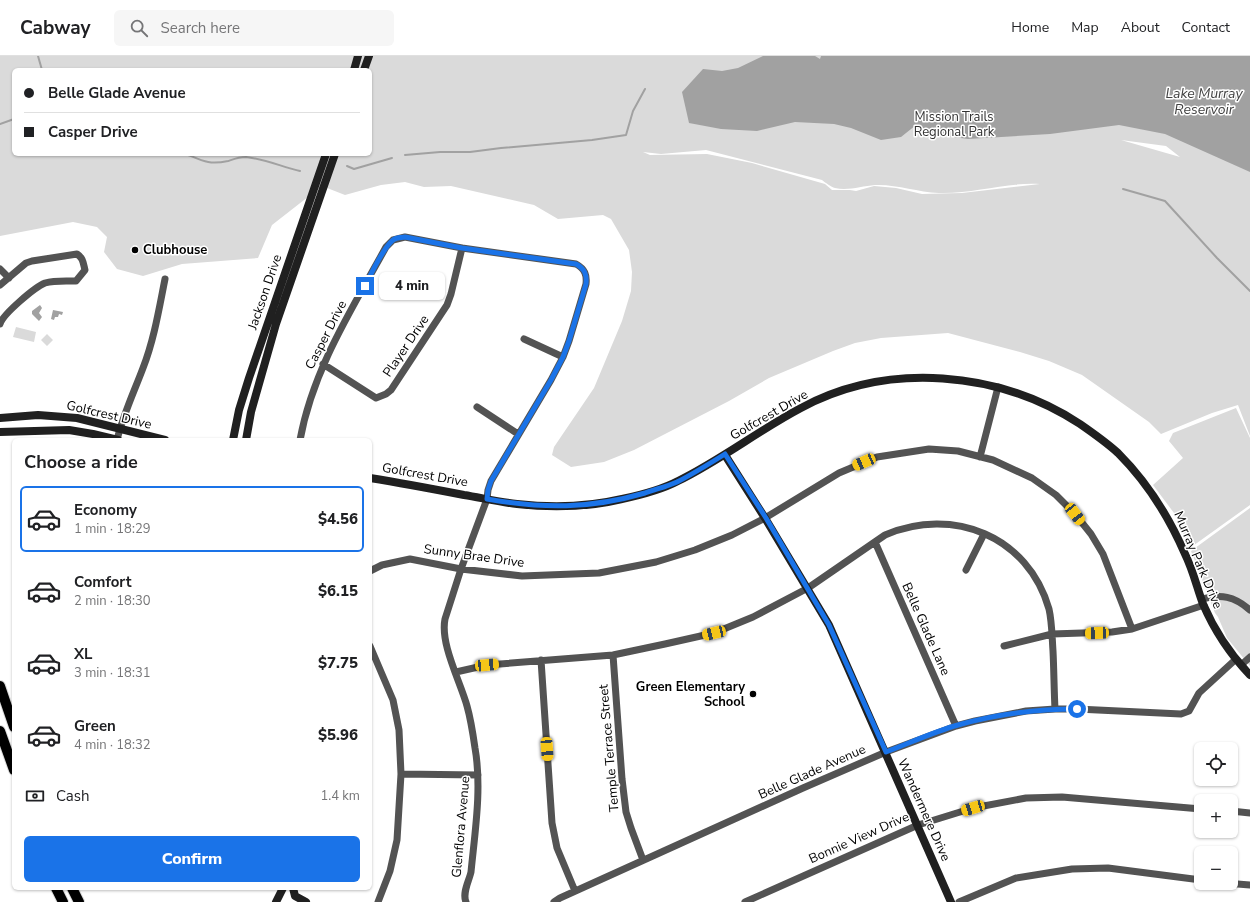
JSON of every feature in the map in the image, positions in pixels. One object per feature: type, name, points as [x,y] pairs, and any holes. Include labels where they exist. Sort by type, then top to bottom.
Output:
[{"type":"main road","points":[[0,686],[12,721]]},
{"type":"main road","points":[[1,734],[12,752]]},
{"type":"main road","points":[[1,734],[12,764]]},
{"type":"main road","points":[[57,890],[63,902]]},
{"type":"main road","points":[[73,890],[79,902]]},
{"type":"street","points":[[355,68],[358,56]]},
{"type":"street","points":[[365,68],[369,56]]},
{"type":"street","name":"Jackson Drive","points":[[233,438],[248,378],[325,156]]},
{"type":"street","name":"Jackson Drive","points":[[246,438],[253,405],[276,324],[334,156]]},
{"type":"street","name":"Casper Drive","points":[[301,438],[314,387],[323,364],[386,247],[394,240],[405,237],[462,248]]},
{"type":"street","name":"Glenflora Avenue","points":[[462,248],[576,264],[582,267],[587,278],[563,357],[491,481],[487,499],[461,569],[443,626],[445,640],[467,707],[476,750],[478,798],[470,880],[464,899],[466,902]]},
{"type":"street","name":"Player Drive","points":[[323,364],[376,398],[391,390],[447,305],[462,248]]},
{"type":"street","points":[[0,285],[26,263],[73,254],[77,254],[82,257],[85,270],[76,281],[46,283],[35,288],[6,314],[0,324]]},
{"type":"street","points":[[0,269],[9,278]]},
{"type":"street","points":[[118,438],[120,428],[151,344],[165,279]]},
{"type":"street","points":[[524,339],[563,357]]},
{"type":"street","name":"Golfcrest Drive","points":[[372,478],[516,504],[559,507],[622,500],[665,487],[678,481],[802,407],[860,385],[907,378],[948,378],[998,387]]},
{"type":"street","points":[[980,456],[998,387]]},
{"type":"street","name":"Murray Park Drive","points":[[998,387],[1018,393],[1062,413],[1098,437],[1118,453],[1145,484],[1169,519],[1187,557],[1203,602],[1217,633],[1238,663],[1250,675]]},
{"type":"street","points":[[477,407],[518,434]]},
{"type":"street","name":"Golfcrest Drive","points":[[0,418],[50,415],[78,418],[158,438]]},
{"type":"street","name":"Golfcrest Drive","points":[[0,432],[69,430],[108,438]]},
{"type":"street","name":"Sunny Brae Drive","points":[[372,570],[382,565],[410,559],[461,569],[522,576],[599,573],[656,562],[695,550],[732,535],[766,518],[839,473],[876,457],[929,449],[958,451],[993,460],[1032,478],[1056,496],[1075,514],[1091,534],[1103,554],[1132,629]]},
{"type":"street","name":"Wandermere Drive","points":[[725,454],[766,518],[829,625],[951,902]]},
{"type":"street","points":[[456,672],[487,665],[613,655],[714,633],[752,617],[808,588],[885,535],[899,529],[930,523],[945,523],[972,529],[999,541],[1023,562],[1033,575],[1040,587],[1049,610],[1052,634],[1055,709]]},
{"type":"street","points":[[966,570],[984,534]]},
{"type":"street","name":"Belle Glade Lane","points":[[875,542],[956,726]]},
{"type":"street","points":[[1004,646],[1052,634],[1112,632],[1132,629],[1216,596],[1223,596],[1242,603],[1250,610]]},
{"type":"street","points":[[372,651],[393,700],[399,730],[401,774],[397,840],[390,871],[378,902]]},
{"type":"street","name":"Temple Terrace Street","points":[[613,655],[622,779],[626,812],[644,860]]},
{"type":"street","name":"Belle Glade Avenue","points":[[554,902],[574,891],[886,752],[956,726],[975,720],[1026,711],[1055,709],[1181,714],[1189,711],[1199,693],[1238,663],[1250,657]]},
{"type":"street","points":[[541,660],[552,823],[557,848],[574,891]]},
{"type":"street","points":[[401,774],[478,775]]},
{"type":"street","name":"Bonnie View Drive","points":[[745,902],[918,825],[973,808],[1026,798],[1062,797],[1194,808]]},
{"type":"street","points":[[1238,812],[1250,813]]},
{"type":"street","points":[[959,902],[1016,878],[1072,869],[1108,868],[1194,879]]},
{"type":"street","points":[[1238,884],[1250,885]]},
{"type":"street","points":[[276,902],[282,890]]},
{"type":"street","points":[[282,890],[285,902]]},
{"type":"street","points":[[294,893],[306,902]]},
{"type":"green space","name":"Mission Trails Regional Park","points":[[0,56],[1250,56],[1250,436],[1238,405],[1212,413],[1161,434],[1149,422],[1082,375],[1049,361],[948,333],[881,338],[855,343],[769,378],[729,401],[634,450],[604,462],[571,467],[552,455],[554,447],[594,388],[622,321],[631,291],[632,272],[629,250],[611,219],[603,215],[558,219],[534,205],[451,186],[424,187],[405,182],[381,185],[345,195],[322,186],[272,225],[258,258],[182,264],[143,276],[117,269],[104,252],[107,237],[97,227],[73,222],[0,236]],"holes":[[[1121,140],[1166,146],[1180,157]],[[706,150],[822,180],[832,187],[840,189],[883,185],[939,193],[952,193],[1015,185],[1040,184],[962,193],[922,194],[896,188],[874,186],[856,191],[832,190],[825,184],[752,163],[707,154],[650,155],[643,152],[661,154]]]},
{"type":"green space","points":[[16,327],[36,332],[34,342],[13,337]]},
{"type":"green space","points":[[47,334],[53,340],[47,346],[41,340]]},
{"type":"green space","points":[[1236,408],[1250,438],[1250,505],[1190,548],[1174,513],[1153,485],[1183,458],[1169,441],[1173,433]]},
{"type":"green space","points":[[1250,508],[1250,666],[1227,638],[1215,613],[1191,551]]},
{"type":"water","name":"Lake Murray Reservoir","points":[[763,56],[815,56],[820,59],[821,56],[1250,56],[1250,172],[1165,134],[1119,125],[1050,134],[968,139],[939,135],[916,125],[901,137],[881,140],[851,128],[834,124],[795,122],[757,131],[721,129],[689,123],[682,92],[703,69],[722,71],[738,68]]},
{"type":"water","points":[[40,305],[42,308],[39,313],[42,317],[39,321],[32,314],[32,311]]},
{"type":"water","points":[[53,310],[63,312],[62,315],[59,314],[54,320],[51,319]]},
{"type":"waterway","points":[[38,56],[41,68]]},
{"type":"waterway","points":[[405,155],[440,152],[470,152],[592,140],[626,135],[633,111],[645,89]]},
{"type":"waterway","points":[[0,124],[12,120]]},
{"type":"waterway","points":[[191,156],[216,163],[246,157],[267,161],[300,171]]},
{"type":"waterway","points":[[347,166],[354,169],[392,158]]},
{"type":"waterway","points":[[1123,189],[1165,201],[1217,258],[1250,291]]},
{"type":"place","name":"Clubhouse","points":[[135,250]]},
{"type":"place","name":"Green Elementary School","points":[[753,694]]},
{"type":"route","points":[[365,286],[386,247],[397,238],[405,237],[462,248],[576,264],[582,267],[587,278],[586,284],[563,357],[491,481],[487,499],[516,504],[559,507],[622,500],[665,487],[725,454],[766,518],[829,625],[886,752],[975,720],[1026,711],[1077,709]]}]
